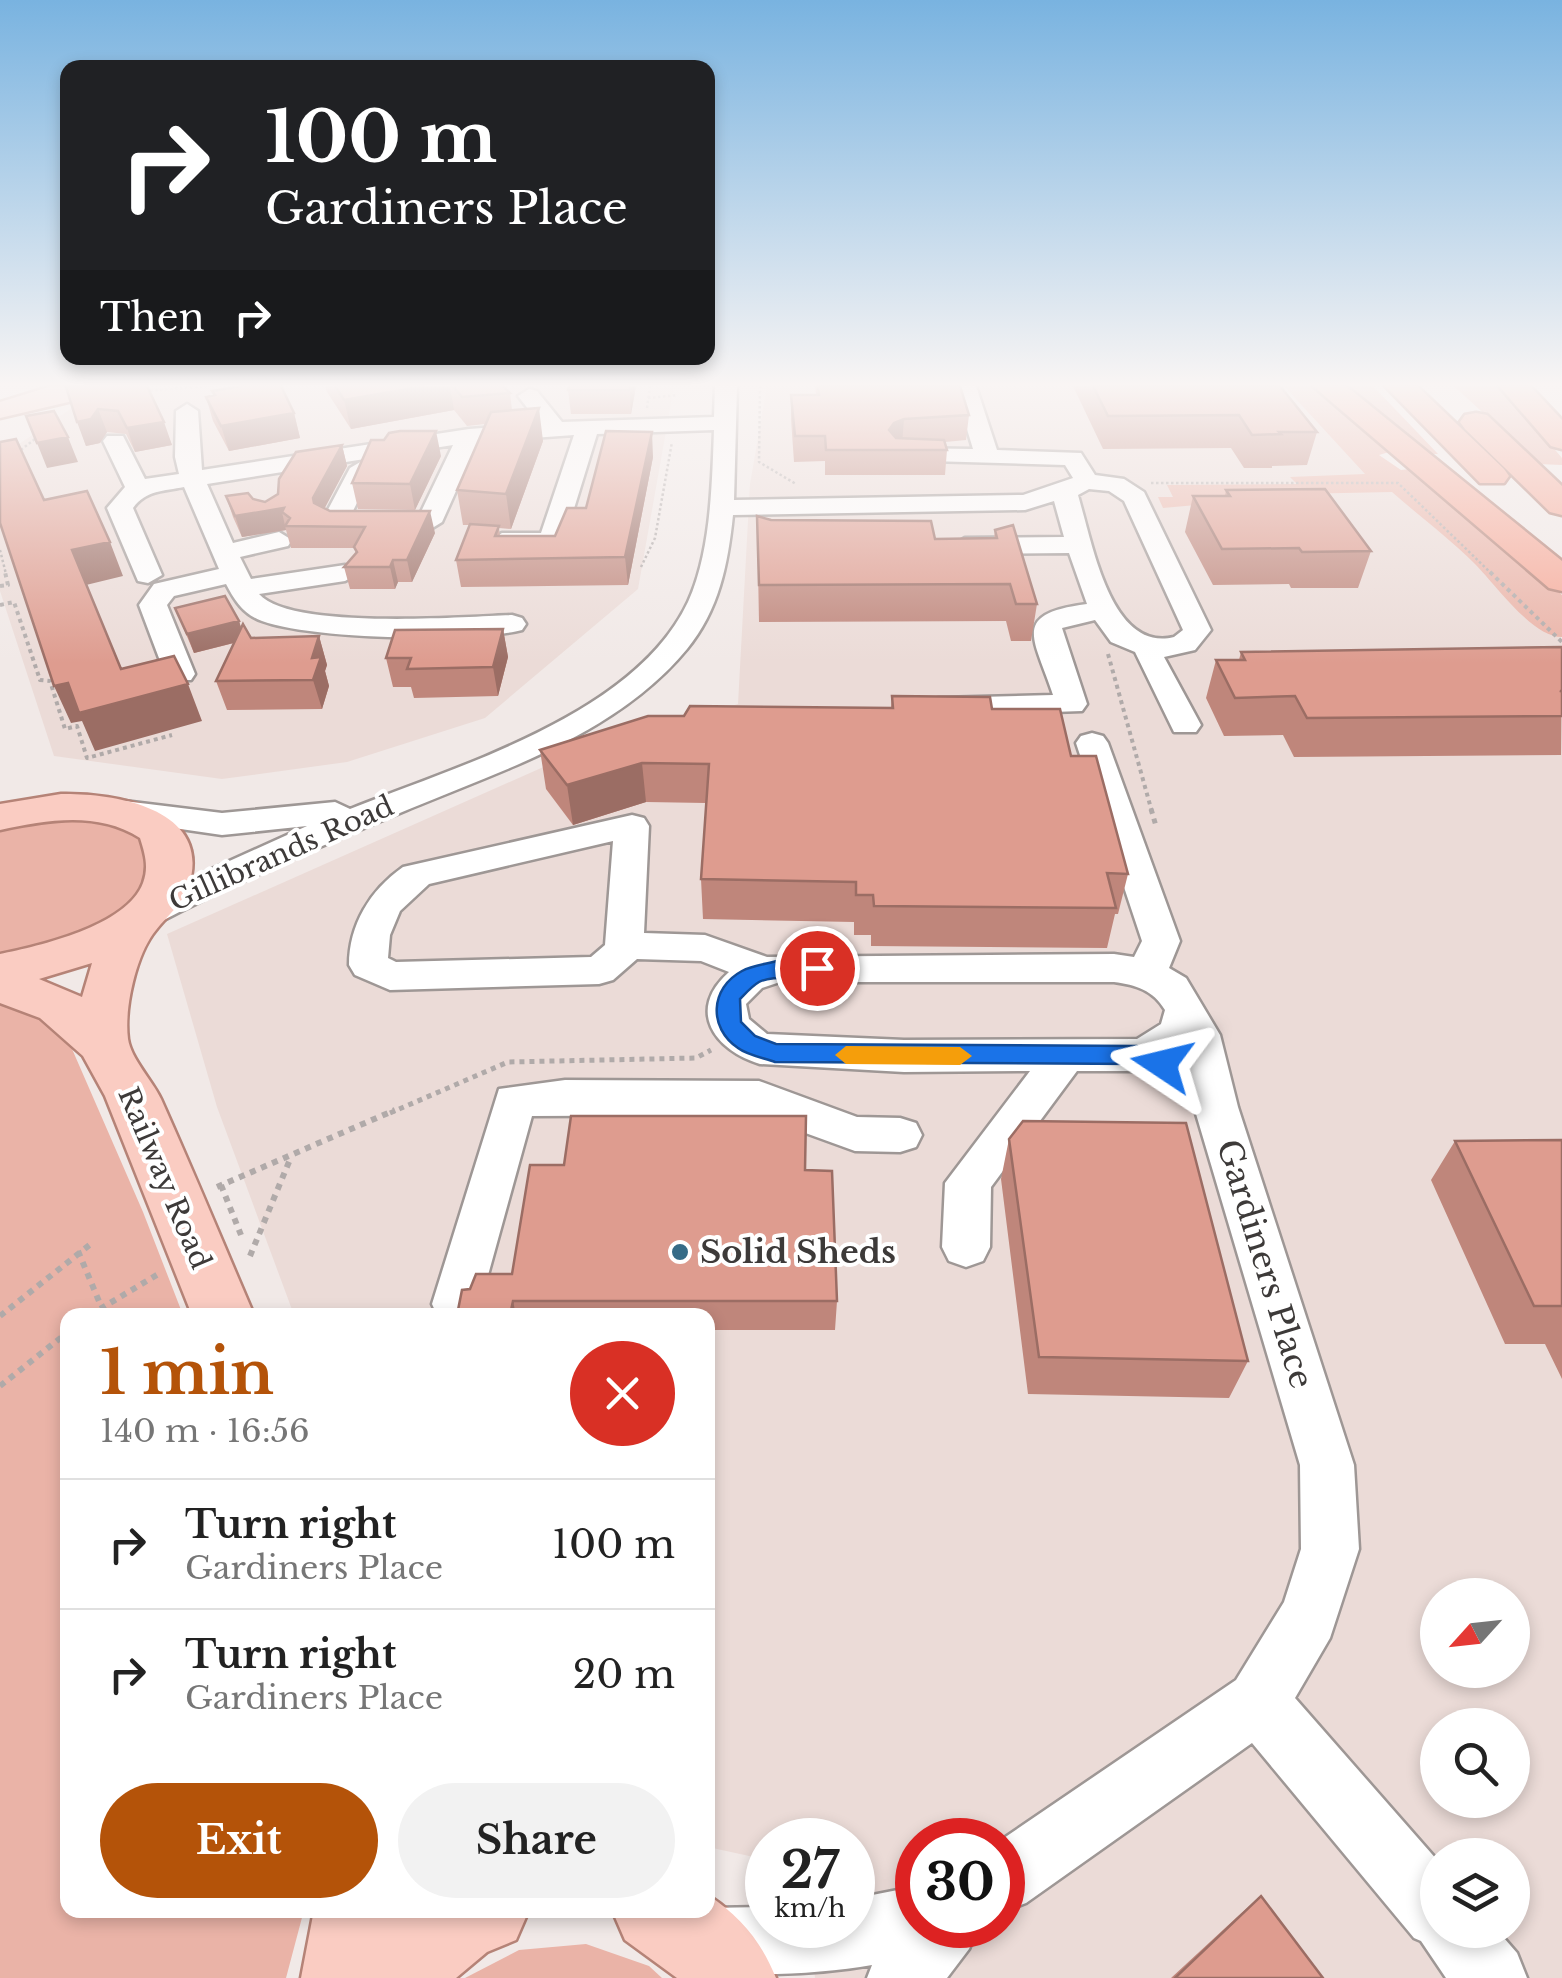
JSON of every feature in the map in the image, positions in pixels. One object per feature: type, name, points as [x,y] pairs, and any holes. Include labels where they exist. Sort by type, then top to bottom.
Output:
[{"type":"highway","points":[[1444,478],[1562,580]]},
{"type":"highway","points":[[1494,478],[1562,545]]},
{"type":"highway","points":[[1534,478],[1562,505]]},
{"type":"main road","points":[[0,778],[18,793],[34,799],[124,812],[160,831],[170,860],[162,892],[117,957],[108,982],[102,1044]]},
{"type":"main road","points":[[0,817],[75,806]]},
{"type":"main road","points":[[0,971],[84,950],[142,917]]},
{"type":"main road","name":"Railway Road","points":[[0,984],[58,1005],[102,1044],[132,1095],[220,1308]]},
{"type":"main road","points":[[345,1978],[356,1918]]},
{"type":"main road","points":[[388,1978],[466,1918]]},
{"type":"street","points":[[131,478],[140,487]]},
{"type":"street","points":[[148,574],[120,508],[124,500],[140,487],[200,478]]},
{"type":"street","points":[[343,478],[335,521],[429,522],[449,478]]},
{"type":"street","points":[[474,540],[551,541],[571,478]]},
{"type":"street","name":"Gillibrands Road","points":[[142,917],[218,877],[554,736],[608,702],[675,646],[701,604],[711,578],[719,478]]},
{"type":"street","points":[[718,508],[1025,502],[1075,496],[1123,488],[1135,497],[1197,630],[1184,644],[1141,644],[1117,632],[1081,545],[1075,496],[1074,478]]},
{"type":"street","points":[[192,480],[240,579],[276,616],[324,623],[512,624]]},
{"type":"street","points":[[206,509],[237,505]]},
{"type":"street","points":[[240,579],[279,540]]},
{"type":"street","points":[[946,546],[1081,545]]},
{"type":"street","points":[[180,674],[152,606],[164,590],[240,579],[345,573]]},
{"type":"street","points":[[914,707],[1071,704],[1048,624],[1062,616],[1106,610]]},
{"type":"street","points":[[1141,644],[1186,724]]},
{"type":"street","points":[[624,945],[705,948],[764,971],[1114,968],[1147,973],[1161,941],[1092,743]]},
{"type":"street","name":"Gillibrands Road","points":[[124,812],[195,822],[260,822],[340,812],[416,794]]},
{"type":"street","points":[[632,826],[624,945],[611,963],[581,973],[390,976],[377,972],[369,964],[368,955],[390,895],[406,878],[632,826]]},
{"type":"street","points":[[764,971],[738,985],[726,1004],[730,1024],[738,1035],[775,1053],[1137,1055],[1169,1043],[1184,1022],[1184,1010]]},
{"type":"street","name":"Gardiners Place","points":[[1025,1863],[1258,1702],[1310,1617],[1330,1548],[1327,1464],[1216,1107],[1199,1035],[1172,988],[1147,973]]},
{"type":"street","points":[[966,1247],[968,1183],[1066,1055]]},
{"type":"street","points":[[1137,1055],[1180,1074],[1216,1107]]},
{"type":"street","points":[[457,1304],[514,1101],[566,1096],[760,1098],[856,1134],[900,1134]]},
{"type":"street","points":[[1258,1702],[1420,1893]]},
{"type":"street","points":[[697,1944],[791,1942],[861,1935],[895,1926]]},
{"type":"street","points":[[902,1978],[927,1948]]},
{"type":"street","points":[[1466,1948],[1492,1978]]},
{"type":"path","points":[[641,567],[655,538],[665,478]]},
{"type":"path","points":[[1123,488],[1152,483],[1398,483],[1562,642]]},
{"type":"path","points":[[0,550],[8,584],[0,586]]},
{"type":"path","points":[[0,605],[14,602],[40,680],[50,681],[66,729],[77,726],[87,758],[172,735]]},
{"type":"path","points":[[1141,644],[1107,651],[1160,841]]},
{"type":"path","points":[[241,1235],[219,1186],[508,1062],[696,1058],[738,1035]]},
{"type":"path","points":[[250,1256],[292,1154]]},
{"type":"path","points":[[0,1316],[78,1250],[92,1243]]},
{"type":"path","points":[[78,1250],[101,1306]]},
{"type":"path","points":[[99,1308],[163,1271]]},
{"type":"path","points":[[0,1386],[60,1338]]},
{"type":"shaded area","points":[[0,478],[658,478],[638,589],[485,718],[347,762],[222,779],[54,756],[0,591]]},
{"type":"shaded area","points":[[751,478],[1387,478],[1562,639],[1562,1978],[815,1978],[812,1948],[875,1948],[875,1818],[745,1818],[745,1855],[715,1849],[715,1308],[291,1308],[217,1107],[167,934],[566,757],[738,704]]},
{"type":"shaded area","points":[[1291,478],[1423,478],[1562,595],[1562,637],[1550,635],[1527,619],[1465,554],[1392,492],[1196,496],[1196,505],[1163,508],[1158,497],[1173,497],[1167,485],[1297,484]]},
{"type":"shaded area","points":[[80,818],[124,829],[146,845],[146,887],[102,928],[0,957],[0,826]]},
{"type":"shaded area","points":[[0,998],[45,1021],[69,1042],[180,1308],[60,1308],[60,1918],[302,1918],[286,1978],[0,1978]]},
{"type":"shaded area","points":[[586,1944],[649,1966],[662,1978],[465,1978],[519,1950]]},
{"type":"building","points":[[0,478],[34,478],[44,500],[87,491],[110,542],[72,550],[121,669],[174,656],[188,684],[79,713],[68,683],[54,686],[0,523]]},
{"type":"building","points":[[324,478],[313,498],[314,503],[330,511],[430,511],[407,560],[393,560],[390,567],[344,567],[357,552],[354,547],[365,527],[285,526],[290,518],[282,512],[284,508],[235,516],[226,496],[248,493],[265,502],[278,494],[279,479]]},
{"type":"building","points":[[354,478],[413,478],[410,484],[352,483]]},
{"type":"building","points":[[462,478],[512,478],[506,494],[457,490]]},
{"type":"building","points":[[594,478],[642,478],[625,557],[456,560],[470,524],[499,526],[495,536],[555,536],[567,508],[586,508]]},
{"type":"building","points":[[1325,489],[1371,551],[1222,549],[1193,496],[1230,496],[1226,490]]},
{"type":"building","points":[[757,516],[771,520],[931,521],[935,539],[997,538],[995,530],[1013,525],[1037,604],[1016,604],[1010,584],[759,585]]},
{"type":"building","points":[[225,596],[239,621],[187,634],[175,608]]},
{"type":"building","points":[[243,624],[251,638],[319,636],[312,658],[321,657],[313,680],[216,681]]},
{"type":"building","points":[[503,629],[493,667],[407,669],[411,658],[386,658],[395,630]]},
{"type":"building","points":[[1562,647],[1562,716],[1307,718],[1295,696],[1235,698],[1216,660],[1245,660],[1241,652]]},
{"type":"building","points":[[892,696],[990,697],[992,709],[1060,709],[1071,756],[1096,756],[1128,874],[1107,873],[1116,908],[874,906],[873,895],[856,895],[856,882],[701,879],[709,764],[642,763],[567,785],[540,750],[648,716],[684,716],[690,706],[893,708]]},
{"type":"building","name":"Solid Sheds","points":[[571,1116],[806,1116],[805,1170],[832,1171],[837,1301],[513,1301],[512,1308],[458,1308],[462,1290],[470,1289],[476,1274],[512,1274],[530,1165],[564,1165]]},
{"type":"building","points":[[1023,1121],[1186,1123],[1248,1361],[1039,1357],[1009,1139]]},
{"type":"building","points":[[1562,1140],[1562,1306],[1534,1306],[1455,1141]]},
{"type":"building","points":[[1261,1896],[1323,1978],[1175,1978]]},
{"type":"slow traffic","points":[[846,1055],[960,1056]]},
{"type":"place","name":"Solid Sheds","points":[[680,1252]]},
{"type":"route","points":[[817,968],[764,971],[738,985],[730,994],[726,1014],[738,1035],[775,1053],[1137,1055],[1162,1064]]}]
